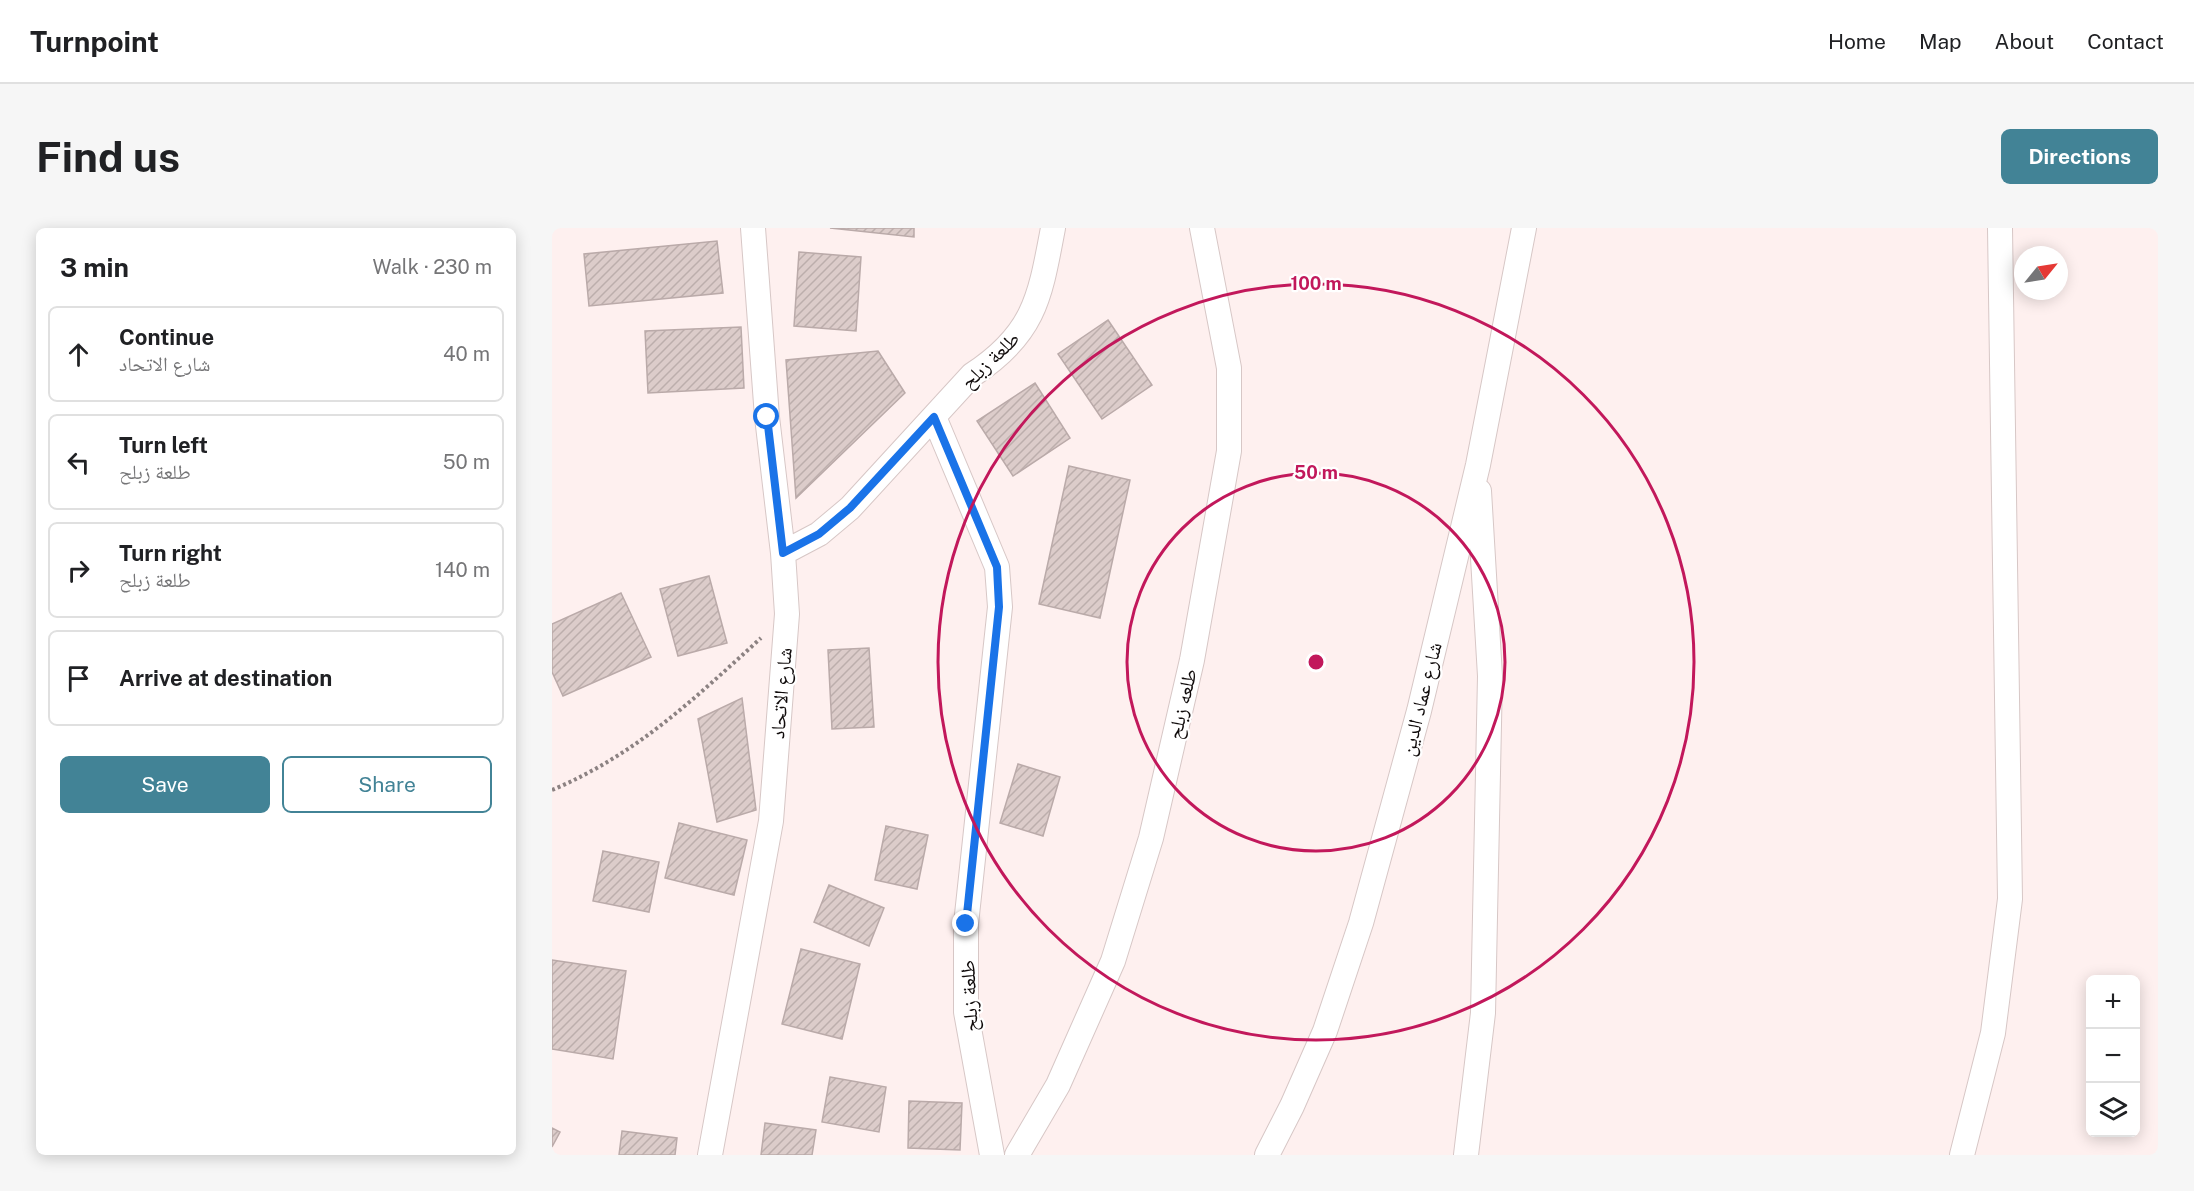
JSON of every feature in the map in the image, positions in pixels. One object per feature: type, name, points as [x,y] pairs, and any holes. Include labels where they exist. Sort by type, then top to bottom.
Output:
[{"type":"street","name":"شارع الاتحاد","points":[[710,1155],[771,821],[787,614],[783,553],[767,417],[753,228]]},
{"type":"street","name":"طلعة زبلح","points":[[783,553],[819,534],[850,508],[972,375],[1009,347],[1022,331],[1040,293],[1053,228]]},
{"type":"street","name":"طلعه زبلح","points":[[1017,1155],[1058,1084],[1113,961],[1151,838],[1192,660],[1229,451],[1229,368],[1202,228]]},
{"type":"street","name":"شارع عماد الدين","points":[[1267,1155],[1292,1106],[1325,1031],[1361,923],[1419,711],[1478,465],[1524,228]]},
{"type":"street","points":[[1962,1155],[1993,1033],[2010,899],[2000,228]]},
{"type":"street","name":"طلعة زبلح","points":[[934,417],[997,567],[999,607],[966,924],[966,1012],[992,1155]]},
{"type":"street","points":[[1466,1155],[1483,1013],[1490,688],[1478,465]]},
{"type":"path","points":[[552,790],[581,777],[654,732],[680,712],[787,614]]},
{"type":"building","points":[[830,228],[914,228],[914,237]]},
{"type":"building","points":[[717,241],[723,293],[589,306],[584,254]]},
{"type":"building","points":[[799,252],[861,257],[856,331],[794,326]]},
{"type":"building","points":[[1108,320],[1152,385],[1102,419],[1058,354]]},
{"type":"building","points":[[741,327],[744,388],[648,393],[645,331]]},
{"type":"building","points":[[878,351],[905,393],[796,498],[786,360]]},
{"type":"building","points":[[1035,383],[1070,438],[1013,476],[977,421]]},
{"type":"building","points":[[1069,466],[1130,480],[1100,618],[1039,604]]},
{"type":"building","points":[[709,576],[727,643],[678,656],[660,589]]},
{"type":"building","points":[[621,593],[651,657],[563,696],[552,672],[552,624]]},
{"type":"building","points":[[869,648],[874,727],[832,729],[828,650]]},
{"type":"building","points":[[742,698],[756,810],[717,822],[698,719]]},
{"type":"building","points":[[1018,764],[1060,777],[1043,836],[1000,823]]},
{"type":"building","points":[[679,823],[747,840],[734,895],[665,878]]},
{"type":"building","points":[[886,826],[928,835],[917,889],[875,880]]},
{"type":"building","points":[[603,851],[659,862],[649,912],[593,901]]},
{"type":"building","points":[[829,885],[884,908],[869,946],[814,922]]},
{"type":"building","points":[[801,949],[860,964],[842,1039],[782,1024]]},
{"type":"building","points":[[552,960],[626,971],[613,1059],[552,1049]]},
{"type":"building","points":[[830,1077],[886,1087],[879,1132],[822,1122]]},
{"type":"building","points":[[909,1101],[962,1103],[960,1150],[908,1148]]},
{"type":"building","points":[[765,1123],[816,1130],[812,1155],[761,1155]]},
{"type":"building","points":[[552,1128],[560,1132],[552,1147]]},
{"type":"building","points":[[622,1131],[677,1138],[675,1155],[619,1155]]},
{"type":"route","points":[[767,417],[783,553],[819,534],[850,508],[934,417],[997,567],[999,607],[966,924]]}]
